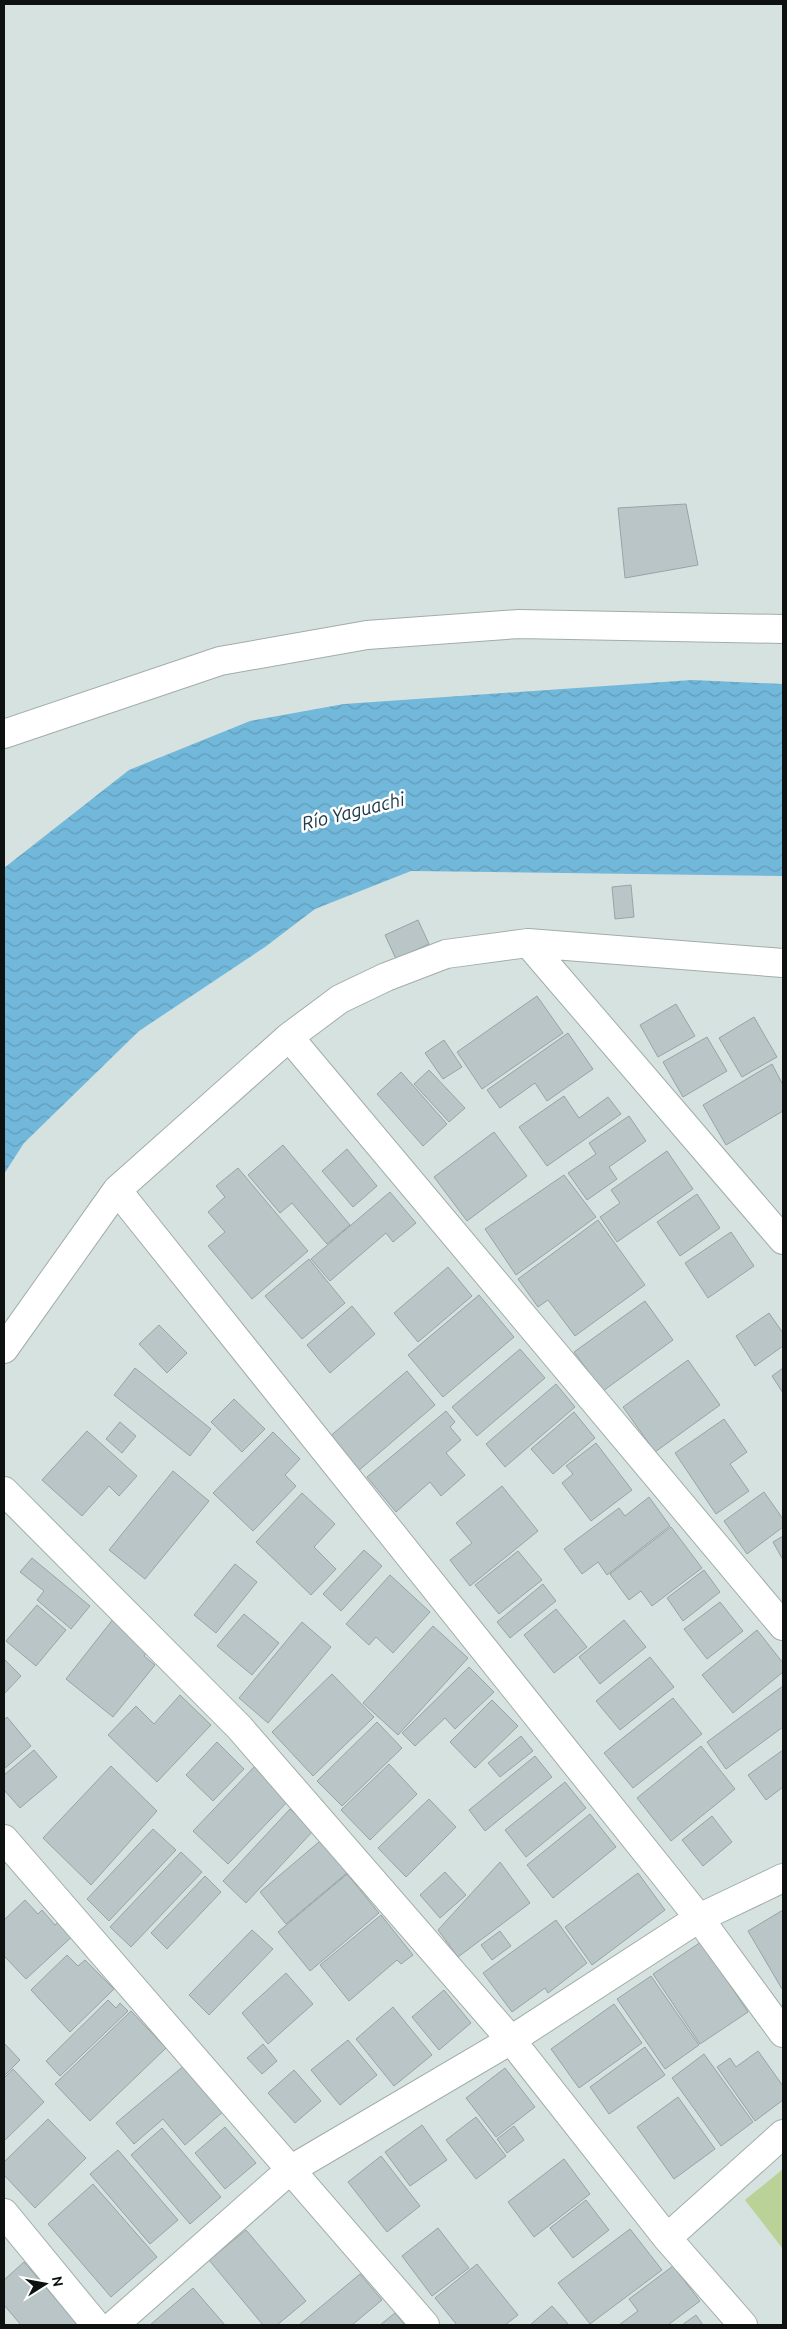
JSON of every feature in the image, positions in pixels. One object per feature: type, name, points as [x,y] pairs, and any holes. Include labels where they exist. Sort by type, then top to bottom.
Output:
[{"type":"street","points":[[4,734],[220,660],[366,636],[519,624],[783,629]]},
{"type":"street","points":[[528,943],[783,1240]]},
{"type":"street","points":[[4,1349],[116,1190],[289,1037],[340,1000],[386,978],[446,954],[528,943],[783,964]]},
{"type":"street","points":[[289,1037],[783,1626]]},
{"type":"street","points":[[116,1190],[699,1918],[783,2033]]},
{"type":"street","points":[[4,1490],[239,1727],[511,2040],[667,2238],[743,2325]]},
{"type":"street","points":[[4,1839],[425,2325]]},
{"type":"street","points":[[114,2325],[290,2170],[511,2040],[699,1918],[783,1878]]},
{"type":"street","points":[[667,2238],[783,2134]]},
{"type":"street","points":[[4,2213],[96,2325]]},
{"type":"green space","points":[[783,2169],[783,2249],[745,2200]]},
{"type":"water","name":"Río Yaguachi","points":[[692,680],[783,684],[783,876],[411,871],[315,909],[265,947],[139,1031],[24,1143],[4,1174],[4,868],[129,770],[250,721],[344,704]]},
{"type":"building","points":[[686,504],[698,565],[625,578],[618,508]]},
{"type":"building","points":[[631,885],[634,917],[615,919],[612,887]]},
{"type":"building","points":[[418,920],[429,944],[396,959],[385,935]]},
{"type":"building","points":[[537,996],[563,1033],[482,1089],[457,1052]]},
{"type":"building","points":[[676,1004],[695,1036],[658,1057],[640,1025]]},
{"type":"building","points":[[754,1017],[777,1057],[742,1077],[719,1038]]},
{"type":"building","points":[[568,1033],[593,1069],[547,1101],[535,1083],[500,1108],[487,1090]]},
{"type":"building","points":[[707,1037],[727,1071],[683,1097],[663,1062]]},
{"type":"building","points":[[444,1040],[462,1067],[443,1079],[425,1053]]},
{"type":"building","points":[[772,1064],[783,1085],[783,1111],[726,1145],[703,1105]]},
{"type":"building","points":[[429,1070],[465,1108],[449,1122],[414,1084]]},
{"type":"building","points":[[401,1072],[447,1124],[423,1146],[377,1094]]},
{"type":"building","points":[[564,1096],[579,1118],[608,1097],[621,1114],[547,1166],[519,1127]]},
{"type":"building","points":[[629,1116],[646,1141],[609,1167],[617,1179],[587,1200],[568,1173],[596,1154],[589,1143]]},
{"type":"building","points":[[494,1132],[527,1176],[467,1221],[434,1177]]},
{"type":"building","points":[[283,1145],[350,1225],[327,1244],[292,1203],[280,1213],[248,1175]]},
{"type":"building","points":[[347,1149],[377,1186],[353,1207],[322,1171]]},
{"type":"building","points":[[667,1151],[693,1189],[617,1242],[600,1217],[620,1203],[611,1190]]},
{"type":"building","points":[[238,1168],[308,1251],[252,1299],[208,1246],[225,1232],[208,1212],[225,1197],[216,1186]]},
{"type":"building","points":[[564,1175],[596,1217],[516,1275],[485,1229]]},
{"type":"building","points":[[390,1192],[416,1223],[393,1242],[386,1233],[330,1281],[311,1259]]},
{"type":"building","points":[[697,1194],[720,1228],[680,1256],[657,1222]]},
{"type":"building","points":[[598,1220],[645,1285],[575,1336],[548,1300],[538,1307],[518,1279]]},
{"type":"building","points":[[731,1232],[754,1266],[708,1298],[685,1263]]},
{"type":"building","points":[[309,1259],[345,1303],[302,1339],[265,1296]]},
{"type":"building","points":[[448,1267],[472,1296],[418,1342],[394,1313]]},
{"type":"building","points":[[479,1295],[514,1337],[443,1397],[408,1355]]},
{"type":"building","points":[[645,1301],[673,1340],[603,1391],[574,1352]]},
{"type":"building","points":[[352,1306],[375,1334],[330,1373],[307,1345]]},
{"type":"building","points":[[769,1313],[783,1333],[783,1346],[755,1366],[736,1336]]},
{"type":"building","points":[[159,1325],[187,1353],[167,1373],[139,1344]]},
{"type":"building","points":[[520,1349],[545,1378],[477,1436],[452,1407]]},
{"type":"building","points":[[688,1360],[720,1405],[655,1452],[623,1407]]},
{"type":"building","points":[[135,1368],[211,1429],[190,1456],[114,1395]]},
{"type":"building","points":[[783,1368],[783,1393],[772,1376]]},
{"type":"building","points":[[407,1371],[435,1405],[357,1472],[328,1438]]},
{"type":"building","points":[[556,1384],[575,1407],[505,1467],[486,1444]]},
{"type":"building","points":[[234,1399],[265,1429],[242,1452],[211,1422]]},
{"type":"building","points":[[446,1411],[455,1422],[450,1427],[461,1440],[446,1453],[465,1475],[441,1496],[430,1482],[396,1512],[367,1477]]},
{"type":"building","points":[[574,1412],[595,1438],[553,1474],[531,1449]]},
{"type":"building","points":[[724,1419],[747,1452],[730,1464],[749,1491],[716,1514],[675,1453]]},
{"type":"building","points":[[120,1422],[136,1436],[122,1453],[106,1439]]},
{"type":"building","points":[[87,1431],[137,1476],[119,1496],[109,1486],[82,1516],[42,1480]]},
{"type":"building","points":[[273,1432],[300,1459],[285,1475],[296,1486],[253,1531],[213,1493]]},
{"type":"building","points":[[596,1443],[632,1490],[591,1521],[562,1483],[573,1474],[566,1466]]},
{"type":"building","points":[[173,1471],[209,1501],[145,1579],[109,1550]]},
{"type":"building","points":[[502,1486],[538,1531],[470,1586],[450,1560],[472,1543],[456,1523]]},
{"type":"building","points":[[764,1492],[783,1519],[783,1527],[747,1554],[724,1521]]},
{"type":"building","points":[[302,1493],[335,1524],[314,1547],[336,1569],[311,1595],[256,1542]]},
{"type":"building","points":[[649,1497],[670,1526],[607,1575],[598,1562],[582,1574],[564,1549],[619,1508],[625,1516]]},
{"type":"building","points":[[671,1527],[702,1568],[652,1606],[641,1591],[629,1600],[610,1574]]},
{"type":"building","points":[[783,1536],[783,1560],[773,1542]]},
{"type":"building","points":[[364,1550],[382,1566],[341,1611],[323,1594]]},
{"type":"building","points":[[518,1551],[542,1580],[499,1614],[475,1585]]},
{"type":"building","points":[[32,1558],[90,1606],[71,1629],[37,1600],[44,1591],[20,1572]]},
{"type":"building","points":[[235,1564],[257,1582],[216,1633],[194,1615]]},
{"type":"building","points":[[704,1570],[720,1592],[683,1621],[667,1598]]},
{"type":"building","points":[[390,1575],[430,1612],[393,1653],[376,1637],[369,1645],[346,1624]]},
{"type":"building","points":[[543,1584],[556,1601],[510,1638],[497,1622]]},
{"type":"building","points":[[720,1602],[743,1631],[707,1659],[684,1629]]},
{"type":"building","points":[[37,1605],[66,1630],[36,1666],[6,1641]]},
{"type":"building","points":[[556,1609],[587,1647],[554,1673],[524,1635]]},
{"type":"building","points":[[244,1614],[279,1643],[252,1675],[217,1646]]},
{"type":"building","points":[[114,1618],[150,1648],[144,1656],[155,1665],[113,1717],[66,1679]]},
{"type":"building","points":[[624,1620],[646,1647],[600,1684],[579,1657]]},
{"type":"building","points":[[302,1622],[331,1647],[268,1723],[239,1698]]},
{"type":"building","points":[[433,1626],[468,1658],[398,1735],[363,1703]]},
{"type":"building","points":[[757,1630],[783,1663],[783,1672],[733,1713],[702,1675]]},
{"type":"building","points":[[650,1657],[674,1687],[620,1730],[596,1701]]},
{"type":"building","points":[[4,1659],[21,1676],[4,1694]]},
{"type":"building","points":[[469,1667],[494,1692],[455,1729],[445,1718],[415,1746],[402,1733]]},
{"type":"building","points":[[332,1674],[374,1717],[313,1776],[272,1732]]},
{"type":"building","points":[[783,1686],[783,1727],[726,1769],[707,1742]]},
{"type":"building","points":[[180,1695],[211,1725],[157,1782],[108,1735],[136,1706],[154,1724]]},
{"type":"building","points":[[673,1698],[702,1734],[633,1788],[604,1753]]},
{"type":"building","points":[[492,1700],[518,1726],[475,1768],[450,1742]]},
{"type":"building","points":[[7,1717],[31,1746],[4,1769],[4,1720]]},
{"type":"building","points":[[377,1722],[402,1748],[342,1806],[317,1781]]},
{"type":"building","points":[[521,1736],[533,1751],[500,1777],[488,1763]]},
{"type":"building","points":[[217,1742],[244,1769],[213,1801],[186,1775]]},
{"type":"building","points":[[701,1746],[735,1789],[671,1841],[637,1798]]},
{"type":"building","points":[[34,1750],[57,1777],[20,1808],[4,1790],[4,1775]]},
{"type":"building","points":[[783,1750],[783,1787],[766,1800],[748,1775]]},
{"type":"building","points":[[535,1756],[552,1777],[485,1831],[469,1810]]},
{"type":"building","points":[[389,1764],[417,1794],[370,1840],[341,1810]]},
{"type":"building","points":[[111,1766],[157,1811],[91,1885],[43,1838]]},
{"type":"building","points":[[255,1766],[290,1799],[228,1864],[193,1831]]},
{"type":"building","points":[[565,1782],[586,1808],[526,1857],[505,1830]]},
{"type":"building","points":[[429,1799],[456,1827],[406,1877],[378,1848]]},
{"type":"building","points":[[290,1809],[313,1831],[246,1903],[223,1881]]},
{"type":"building","points":[[590,1814],[616,1847],[553,1898],[527,1865]]},
{"type":"building","points":[[712,1816],[732,1842],[703,1866],[682,1840]]},
{"type":"building","points":[[153,1829],[176,1850],[109,1921],[87,1899]]},
{"type":"building","points":[[320,1841],[347,1873],[286,1924],[260,1892]]},
{"type":"building","points":[[181,1852],[202,1872],[131,1947],[110,1927]]},
{"type":"building","points":[[500,1862],[530,1903],[458,1957],[438,1930]]},
{"type":"building","points":[[445,1872],[466,1895],[440,1918],[420,1895]]},
{"type":"building","points":[[638,1873],[665,1910],[592,1965],[565,1927]]},
{"type":"building","points":[[347,1874],[379,1913],[310,1971],[278,1932]]},
{"type":"building","points":[[205,1876],[221,1892],[167,1949],[151,1933]]},
{"type":"building","points":[[25,1900],[38,1914],[42,1910],[55,1925],[62,1918],[76,1933],[26,1979],[4,1956],[4,1920]]},
{"type":"building","points":[[783,1910],[783,1988],[782,1989],[748,1931]]},
{"type":"building","points":[[381,1915],[413,1955],[401,1964],[397,1960],[349,2001],[320,1965]]},
{"type":"building","points":[[556,1920],[587,1963],[548,1993],[545,1988],[512,2012],[483,1973]]},
{"type":"building","points":[[252,1930],[273,1949],[209,2015],[189,1995]]},
{"type":"building","points":[[500,1931],[511,1946],[492,1960],[481,1945]]},
{"type":"building","points":[[701,1942],[748,2012],[700,2044],[653,1974]]},
{"type":"building","points":[[67,1955],[78,1966],[85,1960],[114,1989],[70,2032],[31,1990]]},
{"type":"building","points":[[286,1973],[313,2004],[268,2044],[242,2013]]},
{"type":"building","points":[[651,1976],[699,2045],[665,2069],[617,1999]]},
{"type":"building","points":[[444,1990],[471,2023],[439,2050],[412,2017]]},
{"type":"building","points":[[108,2000],[116,2008],[120,2003],[128,2011],[60,2076],[46,2061]]},
{"type":"building","points":[[614,2004],[642,2043],[579,2088],[551,2049]]},
{"type":"building","points":[[393,2007],[432,2055],[394,2086],[356,2039]]},
{"type":"building","points":[[131,2011],[166,2048],[90,2121],[55,2084]]},
{"type":"building","points":[[348,2040],[377,2075],[340,2105],[311,2070]]},
{"type":"building","points":[[4,2043],[20,2060],[4,2076]]},
{"type":"building","points":[[263,2044],[277,2061],[262,2074],[247,2058]]},
{"type":"building","points":[[645,2047],[665,2075],[609,2114],[590,2087]]},
{"type":"building","points":[[758,2051],[783,2086],[783,2100],[755,2121],[717,2067],[730,2058],[736,2067]]},
{"type":"building","points":[[704,2054],[753,2122],[721,2146],[672,2078]]},
{"type":"building","points":[[186,2064],[225,2110],[185,2145],[163,2119],[134,2144],[116,2123]]},
{"type":"building","points":[[505,2068],[535,2107],[496,2137],[466,2098]]},
{"type":"building","points":[[13,2069],[44,2102],[4,2141],[4,2078]]},
{"type":"building","points":[[294,2070],[321,2101],[295,2123],[268,2093]]},
{"type":"building","points":[[678,2097],[715,2149],[674,2179],[637,2127]]},
{"type":"building","points":[[476,2117],[506,2156],[476,2179],[446,2140]]},
{"type":"building","points":[[48,2119],[86,2158],[35,2208],[4,2175],[4,2162]]},
{"type":"building","points":[[422,2125],[447,2160],[410,2186],[385,2152]]},
{"type":"building","points":[[514,2126],[524,2140],[507,2153],[497,2139]]},
{"type":"building","points":[[225,2127],[256,2163],[225,2189],[195,2153]]},
{"type":"building","points":[[162,2128],[221,2197],[190,2224],[131,2155]]},
{"type":"building","points":[[118,2150],[178,2220],[150,2244],[90,2174]]},
{"type":"building","points":[[381,2156],[420,2206],[387,2232],[348,2182]]},
{"type":"building","points":[[564,2159],[590,2194],[534,2237],[508,2202]]},
{"type":"building","points":[[93,2184],[157,2257],[111,2297],[48,2224]]},
{"type":"building","points":[[586,2200],[609,2230],[573,2258],[550,2228]]},
{"type":"building","points":[[438,2228],[469,2268],[432,2296],[402,2256]]},
{"type":"building","points":[[630,2229],[662,2270],[590,2324],[558,2283]]},
{"type":"building","points":[[246,2230],[306,2301],[277,2325],[263,2325],[209,2260]]},
{"type":"building","points":[[24,2262],[78,2325],[21,2325],[4,2305],[4,2280]]},
{"type":"building","points":[[477,2264],[518,2315],[505,2325],[457,2325],[435,2298]]},
{"type":"building","points":[[673,2266],[700,2301],[668,2325],[619,2325],[638,2311],[629,2299]]},
{"type":"building","points":[[360,2274],[382,2300],[352,2325],[299,2325]]},
{"type":"building","points":[[193,2288],[225,2325],[150,2325]]},
{"type":"building","points":[[552,2306],[569,2325],[530,2325]]},
{"type":"building","points":[[395,2313],[405,2325],[380,2325]]},
{"type":"building","points":[[696,2315],[703,2325],[682,2325]]}]
